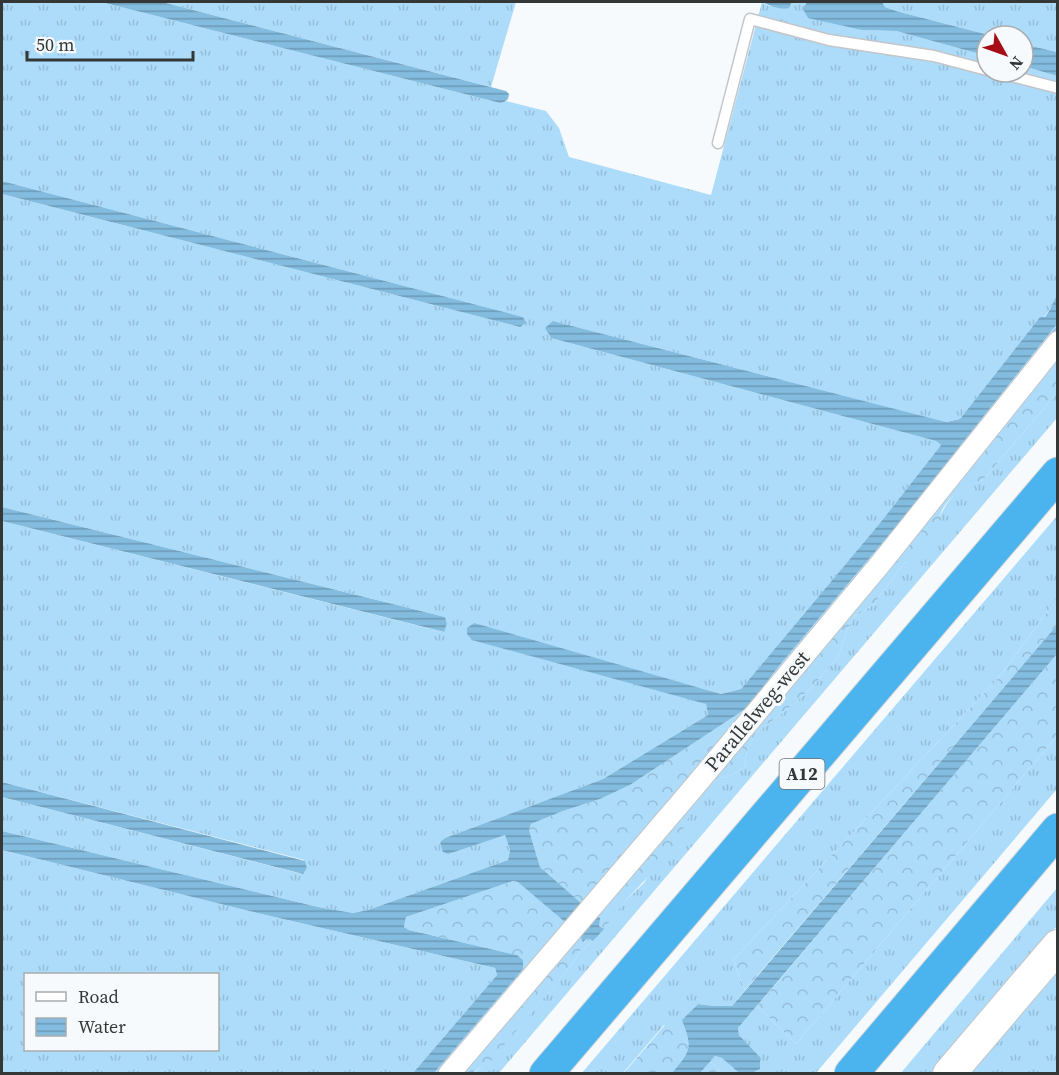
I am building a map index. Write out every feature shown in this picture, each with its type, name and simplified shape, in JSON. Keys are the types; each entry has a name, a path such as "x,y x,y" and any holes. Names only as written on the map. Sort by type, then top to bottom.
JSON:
{"highway":[{"name":"A12","path":"546,1074 1058,474"},
{"path":"851,1074 1058,830"}],"main road":[{"path":"949,1074 1058,946"}],"street":[{"name":"Parallelweg-west","path":"449,1074 881,563 1058,342"}],"lane":[{"path":"718,142 750,19 829,40 934,56 975,66"},
{"path":"1035,82 1058,88"}],"green space":[{"path":"2,2 101,2 500,103 506,101 546,111 559,128 569,157 711,195 762,2 769,6 807,2 805,3 862,30 896,31 975,53 975,84 1035,84 1035,70 1057,76 1057,295 1044,317 1040,317 960,419 945,422 553,321 548,334 551,338 936,441 941,445 880,523 741,689 721,694 474,624 706,704 708,715 603,779 445,838 440,842 489,839 505,835 510,850 508,860 368,910 353,913 318,907 2,831 2,797 302,874 307,868 304,860 2,782 2,521 443,632 447,625 445,617 2,507 2,194 520,327 523,317 2,181"},
{"path":"162,2 516,2 491,87"},
{"path":"882,2 1057,2 1057,52 1035,47 1035,24 975,24 975,31 885,7"},
{"path":"1057,324 1057,393 983,480 964,488 949,500 939,517 937,537 911,564 905,562 873,605 855,616 847,630 838,657 813,686 756,733 747,749 745,766 733,775 719,778 699,797 670,854 626,900 604,929 599,926 596,916 540,867 529,830 531,824 600,799 630,785 747,708 779,666 894,529"},
{"path":"1057,393 1057,418 499,1073 472,1074 490,1061 574,962 580,951 593,941 626,900 644,883 699,797 719,778 733,775 745,766 747,749 756,733 813,686 838,657 847,630 855,616 873,605 905,562 911,563 954,496 965,487 983,480"},
{"path":"1057,516 1057,596 1050,608 999,677 733,960 745,990 732,1006 698,1004 683,1020 689,1044 664,1025 623,1073 581,1074"},
{"path":"1057,596 1057,625 745,990 733,960 999,677"},
{"path":"1057,654 1057,736 796,1044 757,1006"},
{"path":"1057,736 1057,789 816,1073 752,1073 760,1069 760,1057 739,1035 738,1028 757,1006 796,1044"},
{"path":"2,850 249,911 495,968 497,975 413,1073 2,1074"},
{"path":"513,881 519,882 579,934 584,942 588,937 593,941 580,951 574,962 490,1062 472,1073 434,1073 522,969 523,960 517,955 409,930 404,927 406,917"},
{"path":"1057,888 1057,926 933,1073 900,1074"},
{"path":"1057,969 1057,1073 969,1073"},
{"path":"665,1025 689,1044 688,1055 672,1073 623,1074"},
{"path":"715,1056 722,1058 739,1073 722,1073 710,1061"},
{"path":"710,1061 722,1073 700,1073"}],"water":[{"path":"101,2 162,2 506,91 509,94 508,99 500,103"},
{"path":"763,2 792,2 789,8 786,8 775,7"},
{"path":"807,2 882,2 885,7 896,11 975,31 975,53 896,31 862,30 808,18 803,9"},
{"path":"1035,47 1057,52 1057,76 1035,70"},
{"path":"2,181 523,317 526,323 520,327 2,194"},
{"path":"1057,295 1057,324 894,529 779,666 747,708 630,785 600,799 531,824 529,830 540,867 600,918 599,926 604,929 593,941 588,938 583,942 579,934 518,882 513,881 406,917 404,927 409,930 517,955 523,960 523,969 434,1073 413,1073 497,975 495,968 249,911 2,850 2,831 318,907 353,913 368,910 508,860 510,850 505,835 448,854 443,852 440,842 445,838 603,779 708,715 706,704 472,640 467,634 467,628 474,623 721,694 741,689 880,523 941,445 936,441 551,338 545,328 553,321 946,422 960,419 1040,317 1045,317 1049,312"},
{"path":"2,507 445,617 447,624 444,632 2,521"},
{"path":"1057,625 1057,654 738,1028 739,1035 760,1057 760,1069 752,1073 739,1073 722,1058 715,1056 700,1073 672,1073 688,1049 688,1037 682,1020 698,1004 732,1006"},
{"path":"2,782 305,861 307,868 303,874 2,797"}]}
